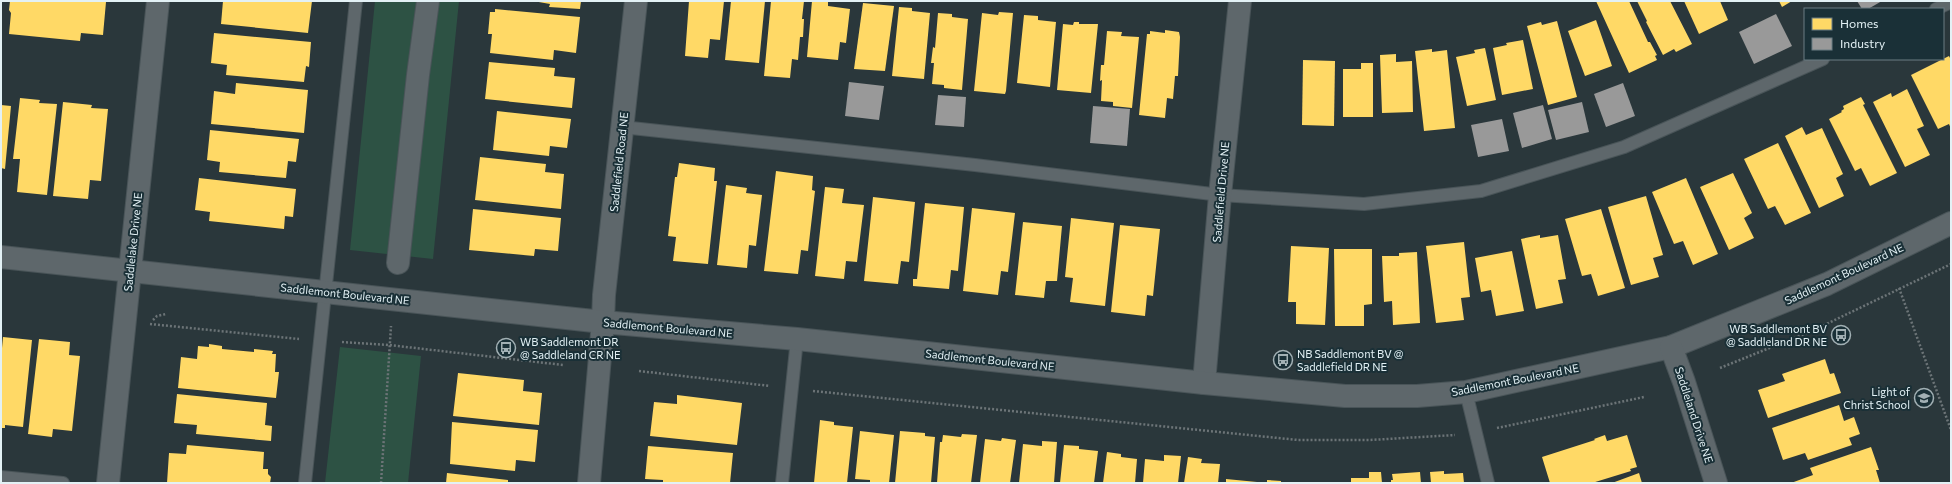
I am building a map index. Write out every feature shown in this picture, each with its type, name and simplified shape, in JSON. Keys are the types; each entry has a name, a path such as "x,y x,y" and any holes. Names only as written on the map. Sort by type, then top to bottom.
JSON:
{"street":[{"name":"Saddlelake Drive NE","path":"108,483 158,1"},
{"path":"398,263 418,75 428,1"},
{"name":"Saddlefield Road NE","path":"589,483 604,295 636,1"},
{"name":"Saddlefield Drive NE","path":"1204,383 1220,195 1240,1"},
{"name":"Saddlemont Boulevard NE","path":"1,257 603,322 797,339 1204,383 1344,396 1417,396 1466,392 1671,347 1827,284 1951,223"},
{"name":"Saddleland Drive NE","path":"1671,347 1684,382 1716,483"}],"lane":[{"path":"305,483 356,1"},
{"path":"1938,8 1951,2"},
{"path":"622,127 967,164 1220,195 1364,204 1481,191 1624,147 1821,60"},
{"path":"782,483 797,339"},
{"path":"1466,392 1488,483"},
{"path":"1,477 63,483"}],"path":[{"path":"1720,368 1814,330 1951,264"},
{"path":"1899,288 1951,430"},
{"path":"166,314 157,316 148,324 320,341 390,345 563,365"},
{"path":"381,483 390,345"},
{"path":"639,371 791,389 1298,440 1370,440 1475,433 1644,397"}],"green space":[{"path":"375,1 459,1 433,259 350,250"},
{"path":"340,347 421,356 408,483 325,483"}],"building: Homes":[{"path":"10,1 106,2 103,35 81,33 80,41 9,34 11,13 9,10"},
{"path":"223,1 312,1 308,33 221,24"},
{"path":"533,1 581,1 580,9 549,7 550,4"},
{"path":"689,1 724,1 720,40 710,39 708,58 685,56"},
{"path":"731,1 765,1 759,63 725,60"},
{"path":"771,1 804,1 802,19 804,19 803,37 800,37 798,60 792,59 790,78 764,76"},
{"path":"812,1 828,1 828,6 850,9 846,43 840,42 838,60 807,57"},
{"path":"1596,1 1629,1 1648,42 1650,42 1657,55 1655,56 1657,60 1629,73"},
{"path":"1637,1 1670,1 1692,44 1676,52 1674,49 1663,55"},
{"path":"1684,1 1720,1 1728,20 1699,34"},
{"path":"1779,1 1792,1 1782,7"},
{"path":"863,3 894,6 885,71 854,69"},
{"path":"899,7 912,8 912,11 930,13 924,79 892,76"},
{"path":"495,9 580,17 576,53 554,50 553,60 490,53 492,34 488,34 490,12 495,12"},
{"path":"999,12 1013,13 1006,91 1005,94 974,91 982,13 998,15"},
{"path":"938,13 952,14 952,17 968,19 962,90 944,88 944,85 932,84 934,63 931,63 933,47 935,48"},
{"path":"1024,15 1038,16 1038,20 1056,22 1050,87 1017,83"},
{"path":"1596,20 1612,66 1585,76 1568,31"},
{"path":"1557,21 1577,97 1548,105 1527,26 1541,22 1542,25"},
{"path":"1074,22 1079,22 1079,24 1098,24 1091,93 1057,90 1063,24 1073,25"},
{"path":"1165,30 1179,32 1180,37 1178,76 1175,76 1173,99 1167,98 1165,118 1139,115 1147,34 1150,34 1150,31 1165,33"},
{"path":"1107,31 1122,32 1121,36 1139,37 1132,108 1113,106 1113,102 1101,101 1101,65 1104,65"},
{"path":"214,33 311,42 309,67 306,66 304,82 226,75 227,65 211,63"},
{"path":"1523,40 1533,89 1502,95 1493,48 1507,45 1506,43"},
{"path":"1485,48 1496,100 1467,106 1456,57 1475,53 1474,50"},
{"path":"1432,49 1432,52 1447,50 1455,128 1424,131 1415,51"},
{"path":"1396,54 1396,62 1412,61 1413,112 1382,113 1380,55"},
{"path":"1949,56 1951,60 1951,129 1949,124 1938,129 1911,75 1941,60 1944,60"},
{"path":"1303,60 1335,61 1334,126 1302,125"},
{"path":"489,62 555,68 554,76 575,78 572,108 485,99"},
{"path":"1361,63 1373,63 1373,117 1343,117 1343,69 1361,69"},
{"path":"236,83 308,90 304,133 211,124 214,91 235,94"},
{"path":"1907,89 1924,126 1917,129 1930,155 1905,167 1873,102 1891,93 1892,97"},
{"path":"1861,97 1865,104 1863,105 1897,173 1870,186 1861,168 1855,171 1829,119 1842,112 1841,111 1844,109 1843,106"},
{"path":"20,98 40,100 39,103 57,104 47,195 17,192 20,159 13,159"},
{"path":"63,102 92,105 91,108 108,109 101,181 90,180 88,199 53,196"},
{"path":"1,105 11,106 5,169 1,168"},
{"path":"497,111 571,119 567,148 550,146 549,156 493,150"},
{"path":"1802,127 1806,135 1822,128 1843,174 1836,178 1844,196 1819,208 1785,136"},
{"path":"210,130 299,139 296,162 288,161 286,178 219,172 220,162 207,160"},
{"path":"1778,143 1811,213 1785,225 1775,206 1768,209 1744,159"},
{"path":"480,157 546,164 545,172 564,174 561,209 475,200"},
{"path":"679,163 715,168 714,181 717,181 708,264 673,261 676,237 668,236 675,177 677,177"},
{"path":"776,171 813,176 812,190 815,191 808,251 801,250 798,274 764,271"},
{"path":"1733,173 1752,213 1744,218 1754,238 1729,250 1700,187"},
{"path":"199,178 296,189 293,217 285,216 284,229 209,221 210,212 195,210"},
{"path":"1686,178 1718,254 1693,265 1683,241 1674,244 1652,192"},
{"path":"726,185 747,188 746,193 762,195 756,246 749,245 747,268 717,265"},
{"path":"825,187 844,189 842,203 864,205 857,262 846,261 844,279 815,276"},
{"path":"1646,196 1663,255 1653,258 1659,277 1631,285 1608,207"},
{"path":"873,197 915,202 909,262 901,261 898,284 864,281"},
{"path":"925,203 964,207 958,271 951,270 949,289 913,286 913,279 917,279"},
{"path":"972,208 1015,213 1008,272 1001,271 998,295 963,291"},
{"path":"473,209 561,218 558,251 535,249 534,256 469,250"},
{"path":"1601,209 1625,288 1598,296 1591,274 1582,276 1565,219"},
{"path":"1071,218 1114,223 1105,306 1070,302 1073,278 1065,277"},
{"path":"1023,222 1062,226 1057,281 1046,281 1044,298 1015,295"},
{"path":"1120,225 1160,229 1153,296 1147,295 1145,316 1111,312"},
{"path":"1540,235 1540,238 1558,235 1566,279 1558,280 1563,303 1536,309 1521,239"},
{"path":"1464,242 1470,297 1461,298 1464,320 1436,323 1426,246"},
{"path":"1291,246 1329,248 1325,325 1296,324 1296,302 1288,302"},
{"path":"1334,249 1372,249 1372,304 1364,305 1364,326 1335,326"},
{"path":"1512,251 1524,311 1496,316 1491,290 1481,292 1475,258"},
{"path":"1417,252 1420,323 1393,325 1392,301 1384,302 1382,256 1399,256 1399,253"},
{"path":"3,337 32,340 23,427 5,425 5,428 1,428 1,359"},
{"path":"39,339 70,342 69,355 80,356 72,431 53,429 52,437 28,434"},
{"path":"209,344 222,346 222,349 254,352 254,349 273,351 272,354 276,354 275,372 279,372 276,398 178,388 181,357 197,359 198,346 209,347"},
{"path":"1825,359 1830,374 1834,373 1841,393 1768,418 1758,390 1785,381 1782,374"},
{"path":"458,373 524,380 523,391 542,393 539,425 453,416"},
{"path":"177,394 267,403 265,425 272,426 271,441 196,434 197,425 174,423"},
{"path":"677,395 742,403 737,445 650,436 654,402 677,404"},
{"path":"1839,405 1844,421 1854,417 1860,434 1849,438 1852,445 1808,460 1805,453 1783,460 1772,428"},
{"path":"820,420 834,422 834,425 853,427 847,483 814,483"},
{"path":"452,422 538,430 535,462 516,460 515,471 450,464"},
{"path":"860,431 894,435 889,483 870,483 870,480 855,479"},
{"path":"900,431 925,433 925,436 935,437 931,483 895,483"},
{"path":"962,434 977,435 971,483 937,483 940,442 942,442 943,435 961,437"},
{"path":"1605,435 1607,441 1627,435 1637,467 1630,469 1631,471 1592,483 1550,483 1542,457 1595,440 1594,439"},
{"path":"1002,438 1016,440 1010,483 980,483 985,439 1001,441"},
{"path":"1042,441 1057,442 1054,483 1019,483 1023,444 1042,446"},
{"path":"187,445 264,452 263,469 268,469 268,474 271,477 270,483 167,483 169,453 186,454"},
{"path":"1064,445 1079,446 1079,449 1098,451 1094,483 1060,483"},
{"path":"648,446 733,453 730,483 663,483 663,480 645,479"},
{"path":"1871,447 1879,470 1876,470 1880,483 1791,483 1813,475 1810,468"},
{"path":"1107,452 1121,454 1121,457 1137,459 1135,483 1103,483"},
{"path":"1164,455 1181,456 1178,483 1143,483 1145,459 1164,461"},
{"path":"1188,457 1202,459 1201,463 1220,464 1218,483 1184,483"},
{"path":"1444,471 1444,474 1463,473 1464,483 1431,483 1430,472"},
{"path":"1369,472 1381,472 1382,483 1351,483 1351,478 1369,478"},
{"path":"1420,472 1421,483 1391,483 1391,480 1393,480 1392,474"},
{"path":"447,473 508,480 508,483 446,483"},
{"path":"1639,473 1642,483 1612,483"},
{"path":"1226,479 1257,482 1257,483 1226,483"},
{"path":"1267,480 1281,481 1281,483 1267,483"}],"building: Industry":[{"path":"1857,1 1882,1 1870,8 1861,8"},
{"path":"1776,14 1792,46 1754,64 1739,32"},
{"path":"849,82 884,86 879,120 845,116"},
{"path":"1623,83 1635,116 1606,127 1594,94"},
{"path":"938,95 966,97 964,127 935,125"},
{"path":"1582,102 1589,132 1556,140 1548,110"},
{"path":"1543,105 1552,139 1522,148 1513,113"},
{"path":"1093,106 1130,109 1127,146 1090,143"},
{"path":"1502,119 1509,151 1478,157 1471,125"}],"place":[{"name":"WB Saddlemont BV @ Saddleland DR NE","path":"1841,335"},
{"name":"WB Saddlemont DR @ Saddleland CR NE","path":"506,348"},
{"name":"NB Saddlemont BV @ Saddlefield DR NE","path":"1283,360"},
{"name":"Light of Christ School","path":"1924,398"}]}
